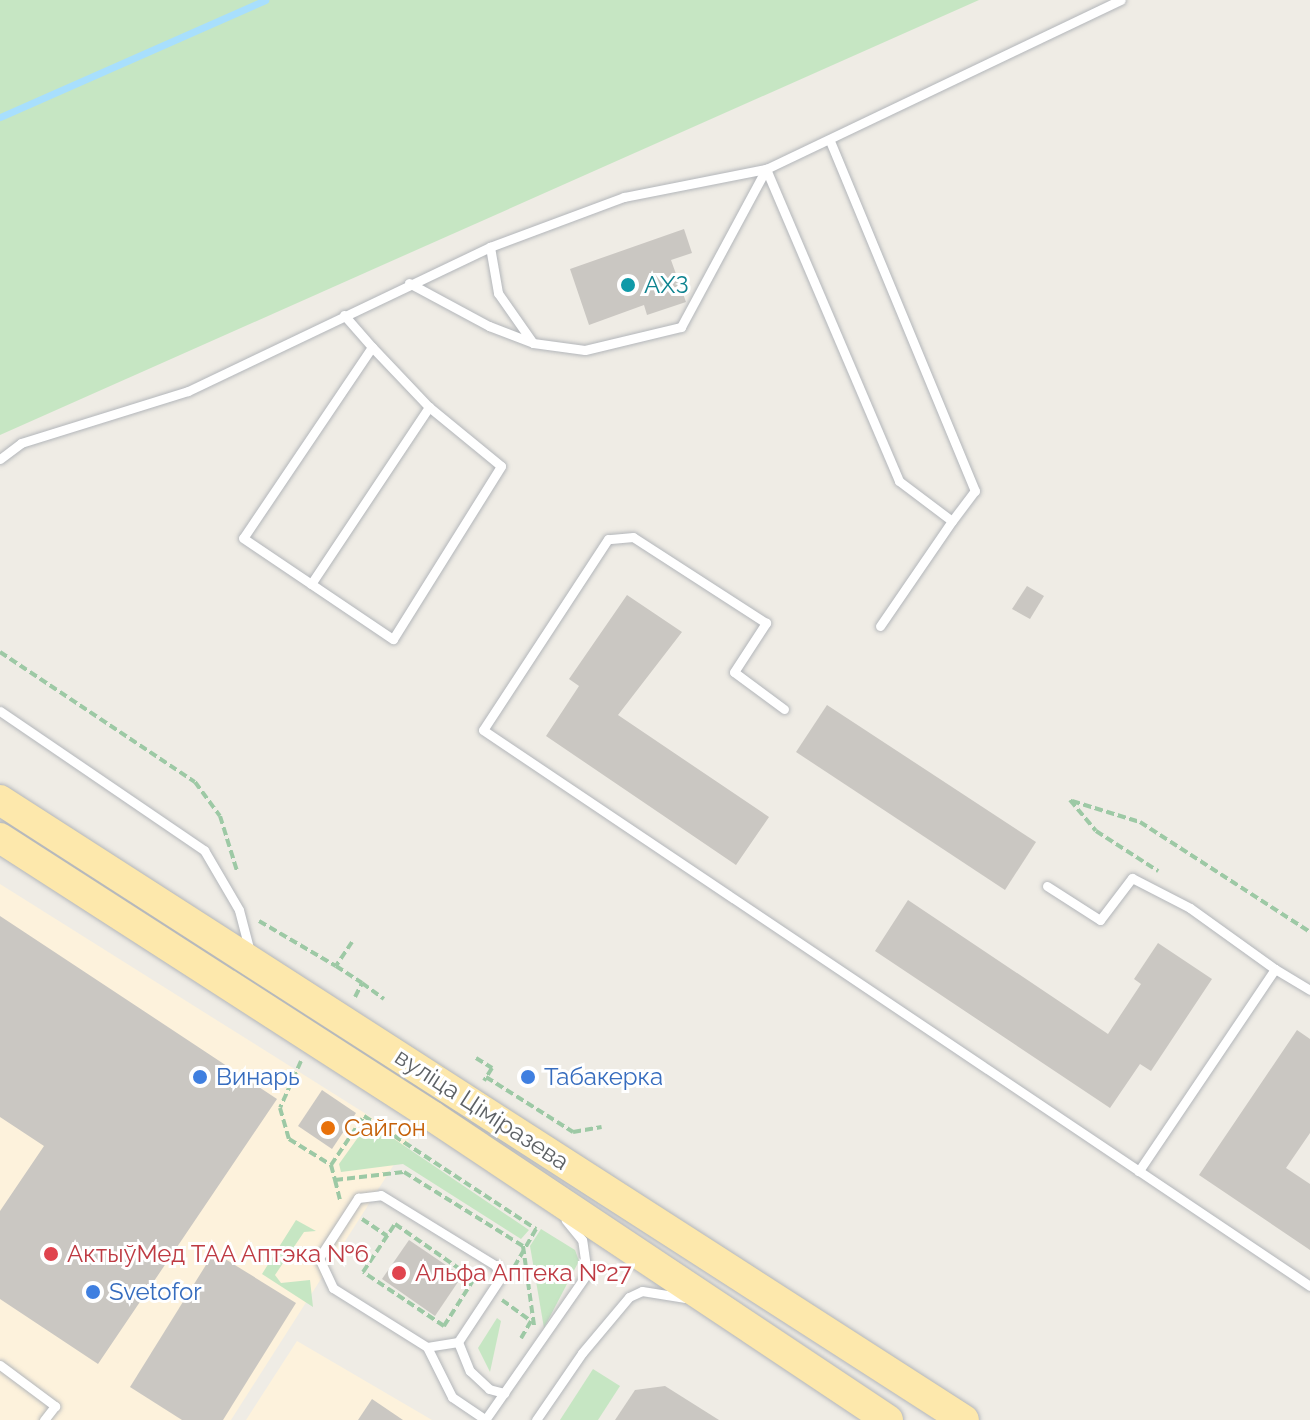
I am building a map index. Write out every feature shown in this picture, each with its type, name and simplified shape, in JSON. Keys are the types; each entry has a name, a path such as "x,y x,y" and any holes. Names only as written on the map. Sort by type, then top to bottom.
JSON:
{"main road":[{"name":"вуліца Ціміразева","path":"0,800 964,1420"},
{"name":"вуліца Ціміразева","path":"0,838 432,1116 550,1198 888,1420"}],"lane":[{"path":"0,459 21,443 188,391 490,247 624,197 766,169 1121,0"},
{"path":"830,141 975,491 880,626"},
{"path":"409,283 489,326 533,343 585,350 681,327 766,169"},
{"path":"766,169 899,481 952,521"},
{"path":"490,247 498,293 533,343"},
{"path":"344,315 429,407 501,466 393,639 243,538 372,347"},
{"path":"311,584 429,407"},
{"path":"784,709 734,672 766,623 633,537 608,539 483,730 1310,1286"},
{"path":"0,711 204,850 239,910 253,963"},
{"path":"1047,886 1100,920 1132,878 1190,908 1275,969 1310,990"},
{"path":"1139,1171 1275,969"},
{"path":"427,1347 458,1342 501,1277 495,1265 381,1195 358,1198 319,1258 333,1288 427,1347 452,1397 486,1420 587,1274 582,1240 550,1198"},
{"path":"536,1420 582,1353 629,1297 642,1291 710,1303"},
{"path":"458,1342 470,1371 489,1389 504,1393"},
{"path":"0,1365 55,1406 44,1420"}],"path":[{"path":"0,652 195,782 220,816 237,873"},
{"path":"1070,800 1140,822 1310,932"},
{"path":"250,916 336,966 384,999"},
{"path":"336,966 352,942"},
{"path":"352,1003 362,983"},
{"path":"476,1058 492,1068 481,1087"},
{"path":"486,1077 573,1132 602,1127"},
{"path":"331,1165 364,1116 536,1229 523,1246"},
{"path":"395,1224 474,1279 444,1326 363,1272 395,1224"}],"shaded area":[{"path":"0,884 409,1141 231,1420 0,1420"},
{"path":"297,1341 432,1420 246,1420"}],"green space":[{"path":"0,0 979,0 0,435"},
{"path":"369,1122 529,1230 521,1239 403,1164 341,1172 339,1164"},
{"path":"296,1220 316,1231 304,1232 275,1275 281,1283 310,1280 313,1307 262,1274"},
{"path":"541,1229 575,1250 579,1261 544,1328 530,1246"},
{"path":"497,1318 501,1321 490,1372 478,1348"},
{"path":"593,1369 620,1386 598,1420 560,1420"}],"building":[{"name":"АХЗ","path":"684,229 692,253 671,260 686,302 647,315 644,305 589,325 570,269"},
{"path":"1027,586 1044,596 1030,619 1012,609"},
{"path":"627,595 682,632 618,715 769,817 736,865 546,736 579,686 569,679"},
{"path":"827,705 1036,842 1005,890 796,752"},
{"path":"908,900 1108,1034 1141,984 1134,979 1158,943 1212,979 1151,1071 1140,1064 1110,1108 875,951"},
{"path":"0,916 277,1099 98,1364 0,1299 0,1211 44,1146 0,1117"},
{"path":"1297,1030 1310,1039 1310,1133 1286,1168 1310,1184 1310,1250 1199,1175"},
{"path":"322,1090 356,1113 332,1149 298,1126"},
{"path":"409,1240 462,1276 435,1316 382,1279"},
{"path":"214,1252 296,1303 223,1420 182,1420 130,1387"},
{"path":"665,1386 719,1420 615,1420 635,1390"},
{"path":"372,1399 403,1420 358,1420"}],"waterway":[{"path":"0,117 265,0"}],"place":[{"name":"АХЗ","path":"628,285"},
{"name":"Винарь","path":"200,1077"},
{"name":"Табакерка","path":"528,1077"},
{"name":"Сайгон","path":"328,1128"},
{"name":"АктыўМед ТАА Аптэка №6","path":"51,1254"},
{"name":"Альфа Аптека №27","path":"399,1273"},
{"name":"Svetofor","path":"93,1292"}]}
